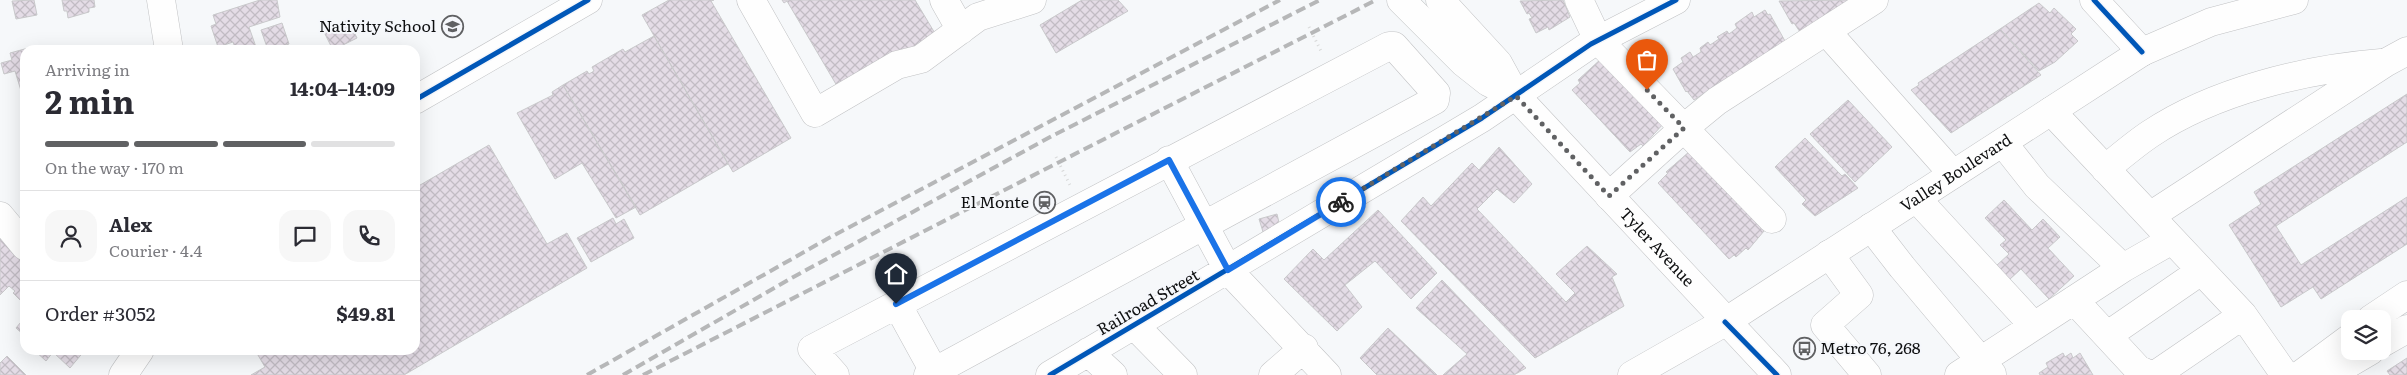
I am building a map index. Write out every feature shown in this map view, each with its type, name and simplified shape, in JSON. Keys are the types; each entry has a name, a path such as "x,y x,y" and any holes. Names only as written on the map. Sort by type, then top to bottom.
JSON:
{"street":[{"path":"161,0 168,45"},
{"path":"420,97 588,0"},
{"path":"751,0 814,113 897,65 921,59 978,18 1032,0"},
{"path":"944,0 961,30"},
{"name":"Tyler Avenue","path":"1401,0 1464,63 1488,82 1516,96"},
{"name":"Tyler Avenue","path":"1440,0 1498,63 1516,96 1725,322 1777,375"},
{"path":"1579,0 1598,40 1772,219"},
{"name":"Railroad Street","path":"1050,375 1516,96 1543,75 1598,40 1676,0"},
{"path":"1609,196 1684,128 1717,101 1874,0"},
{"path":"2094,0 2142,52"},
{"name":"Valley Boulevard","path":"1632,375 1725,322 2142,52 2211,22 2294,0"},
{"path":"1826,31 1953,174"},
{"path":"835,375 812,349 896,304 1169,160 1389,46 1394,46 1436,93 1434,100 1203,224 932,374 896,304"},
{"path":"2105,169 2151,133 2215,100 2272,82 2342,66 2396,57"},
{"path":"2150,216 2396,57"},
{"path":"2051,111 2243,315 2284,375"},
{"path":"2003,143 2037,186 2123,268"},
{"path":"1169,160 1228,270 1304,348 1327,375"},
{"path":"1916,198 2034,326"},
{"path":"0,216 20,240"},
{"path":"1871,227 1977,371 2034,326 2123,268 2172,240"},
{"path":"1829,254 1859,295 1826,325 1868,375"},
{"path":"2108,334 2202,271"},
{"path":"2384,310 2407,295"},
{"path":"2074,300 2108,334 2138,369 2150,375"},
{"path":"2155,375 2243,315"},
{"path":"1134,325 1183,375"},
{"path":"2391,338 2407,328"},
{"path":"2300,375 2341,345"},
{"path":"1273,375 1304,348"},
{"path":"1088,352 1113,375"},
{"path":"123,375 137,355"},
{"path":"2329,375 2355,360"}],"path":[{"path":"1309,27 1319,45"},
{"path":"1056,157 1067,178"}],"building":[{"path":"34,0 37,15 16,19 12,1"},
{"path":"62,0 94,0 95,7 89,8 89,12 68,18 67,11 64,11"},
{"path":"260,0 277,0 280,17 249,27 255,45 234,45 233,42 217,45 211,26 216,24 213,15"},
{"path":"669,0 714,0 711,1 791,138 733,172 642,15"},
{"path":"782,0 915,0 936,35 840,91 787,1 784,3"},
{"path":"1082,0 1118,0 1128,11 1056,53 1040,25"},
{"path":"1563,0 1570,17 1549,30 1548,27 1536,33 1529,19 1532,18 1529,13 1527,14 1520,1"},
{"path":"1849,0 1800,32 1794,23 1792,24 1779,1"},
{"path":"2039,3 2050,13 2054,8 2076,29 2071,34 2078,41 2055,62 2039,71 2000,29"},
{"path":"1765,10 1768,15 1770,14 1785,41 1694,100 1686,92 1673,69 1683,62 1681,58 1690,52 1693,57 1701,52 1700,48 1708,42 1710,45 1719,39 1717,37 1727,31 1729,34 1737,28 1735,24 1752,12 1754,17"},
{"path":"348,20 357,38 343,45 330,45 324,32"},
{"path":"282,23 289,44 266,45 261,30"},
{"path":"2000,29 2041,75 1951,133 1911,90 1919,85 1918,83"},
{"path":"654,36 728,164 640,215 563,85 587,71 589,74 594,71 592,67 623,49 625,52"},
{"path":"20,50 20,87 15,71 4,74 1,63 12,60 10,53"},
{"path":"1602,58 1664,123 1643,146 1641,144 1630,152 1572,90 1580,83 1578,80"},
{"path":"563,85 636,207 616,218 582,163 555,179 517,113 553,95 552,92"},
{"path":"2407,94 2407,142 2276,226 2301,265 2407,197 2407,244 2321,299 2313,287 2281,307 2229,225 2261,204 2254,192"},
{"path":"1848,100 1892,147 1855,182 1810,134"},
{"path":"1805,138 1842,176 1845,174 1858,188 1815,216 1802,204 1806,200 1775,167"},
{"path":"489,145 547,244 567,233 587,268 404,375 251,375 265,367 258,355 420,355 420,185"},
{"path":"1499,147 1532,184 1514,203 1497,189 1477,209 1566,302 1575,293 1556,274 1587,246 1617,274 1612,277 1624,306 1535,358 1401,221 1423,197 1431,206 1472,163 1479,170"},
{"path":"1690,151 1764,231 1748,250 1746,248 1736,257 1734,255 1729,259 1658,183 1668,173 1666,172"},
{"path":"2004,200 2032,230 2043,219 2060,237 2048,248 2074,276 2049,299 2021,269 2009,280 1996,266 2009,254 2000,245 2006,240 1985,218"},
{"path":"1378,210 1437,273 1411,299 1375,261 1345,285 1362,307 1337,331 1284,279 1313,249 1324,260"},
{"path":"1277,214 1281,231 1264,235 1259,219"},
{"path":"613,218 616,224 624,219 634,238 591,262 577,238"},
{"path":"0,237 20,257 20,300 13,293 15,291 9,286 0,295"},
{"path":"1442,280 1526,368 1514,375 1443,375 1467,354 1416,308"},
{"path":"20,323 20,332 16,328"},
{"path":"1388,328 1437,375 1377,375 1360,358"},
{"path":"2063,353 2065,357 2071,353 2073,358 2080,353 2093,375 2040,375 2039,373 2048,367 2046,363"},
{"path":"39,355 51,355 46,361"},
{"path":"56,355 81,355 70,368"},
{"path":"7,356 26,375 0,375 0,363"},
{"path":"2407,358 2407,375 2390,375 2387,371"}],"railway":[{"path":"587,375 827,239 1280,0"},
{"path":"623,375 788,280 1052,136 1320,0"},
{"path":"643,375 1376,0"}],"cycle path":[{"path":"420,97 588,0"},
{"path":"1050,375 1482,118 1591,44 1676,0"},
{"path":"2094,0 2142,52"},
{"path":"1725,322 1777,375"}],"way so far":[{"path":"1341,202 1516,96 1609,196 1684,128 1647,90"}],"place":[{"name":"Nativity School","path":"452,26"},
{"name":"El Monte","path":"1045,202"},
{"name":"Metro 76, 268","path":"1804,348"}],"route":[{"path":"896,304 1169,160 1228,270 1341,202"}]}
